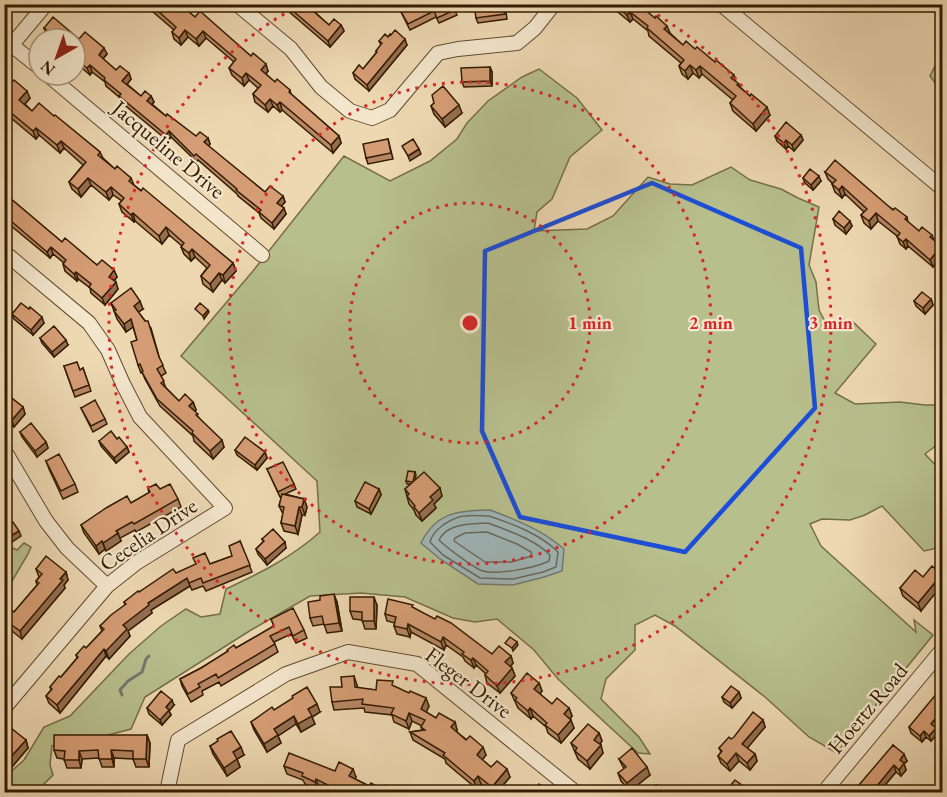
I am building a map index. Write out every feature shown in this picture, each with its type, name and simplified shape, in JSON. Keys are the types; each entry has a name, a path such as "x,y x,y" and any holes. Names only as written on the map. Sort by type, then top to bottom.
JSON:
{"street":[{"path":"27,60 7,46 46,4"},
{"path":"237,4 291,49 321,87 350,111 372,118 390,110 438,53 517,43 535,28 554,4"},
{"path":"721,4 942,188"},
{"name":"Jacqueline Drive","path":"62,87 262,255"},
{"name":"Cecelia Drive","path":"4,252 89,323 108,350 140,417 225,508 136,563 107,586 4,708"},
{"path":"4,453 45,521 67,548 107,586"},
{"name":"Hoertz Road","path":"824,792 942,650"},
{"name":"Fleger Drive","path":"167,792 178,741 286,674 348,652 417,664 575,792"}],"highlighted area":[{"path":"652,183 801,248 815,408 685,552 520,517 482,431 485,251"}],"green space":[{"path":"942,52 942,92 930,76"},
{"path":"539,69 577,98 602,130 570,157 552,199 537,212 534,231 587,229 613,216 648,177 670,184 692,185 731,167 750,180 781,189 819,207 809,265 816,282 819,310 827,325 841,320 852,321 876,344 835,393 855,404 900,402 942,405 942,441 925,454 942,472 942,547 924,551 882,506 850,520 822,519 810,524 821,546 916,632 914,620 933,635 837,753 809,737 765,697 675,626 655,615 635,625 635,650 606,679 601,699 639,737 650,754 638,753 558,679 534,650 497,619 475,622 453,618 405,597 361,593 310,596 251,630 145,697 131,729 85,741 52,746 50,765 53,775 38,790 11,788 6,776 24,760 44,727 70,716 129,654 161,626 186,609 201,617 220,614 226,589 263,571 320,532 317,481 181,356 253,271 344,156 390,181 430,161 457,139 467,123 488,101 522,77"},
{"path":"24,543 31,547 5,590 4,544 17,550"}],"water":[{"path":"490,510 538,531 556,542 564,549 562,571 513,585 478,584 440,559 421,543 434,524 450,515 459,512"}],"building":[{"path":"150,4 183,4 182,6 195,17 200,11 251,56 253,53 266,64 261,70 275,82 277,79 290,90 289,92 339,136 331,145 280,102 277,105 270,99 265,105 253,94 261,85 246,73 242,78 229,68 236,59 203,31 196,39 185,30 179,38 172,32 176,27"},
{"path":"285,4 305,4 329,25 334,19 341,25 328,41"},
{"path":"406,4 452,4 455,10 437,18 434,11 408,24 399,8"},
{"path":"474,4 504,4 505,14 476,18"},
{"path":"615,4 638,4 655,18 656,16 667,26 664,29 683,45 686,41 715,62 716,60 734,75 731,78 739,84 737,85 767,107 753,124 730,103 736,96 700,66 696,70 690,65 685,71 679,66 684,60 647,28 648,26 630,12 627,15"},
{"path":"53,17 65,27 45,27"},
{"path":"395,30 405,39 367,85 353,73 359,65 363,69 377,52 382,43 379,41 385,34 388,37"},
{"path":"87,34 104,48 99,55 116,70 120,66 129,73 122,81 141,96 145,91 151,96 147,101 196,136 200,132 208,138 204,142 265,192 270,186 283,196 277,203 284,208 272,223 259,212 261,210 196,154 194,156 169,131 166,135 119,96 121,94 90,65 87,68"},
{"path":"490,67 490,81 462,82 461,68"},
{"path":"4,78 12,82 14,80 27,91 19,100 32,111 39,103 55,115 100,152 98,155 115,169 117,166 131,178 129,181 141,191 143,188 233,263 223,275 219,273 210,284 201,276 210,265 192,249 189,253 181,247 184,243 166,227 159,236 133,213 131,215 119,204 124,198 111,187 106,192 88,178 78,189 69,182 86,162 61,141 57,145 36,128 33,131 4,107"},
{"path":"443,86 459,105 442,119 431,106 434,103 432,95"},
{"path":"786,122 801,135 792,145 786,140 784,143 775,136"},
{"path":"388,139 391,153 366,158 363,144"},
{"path":"413,139 419,149 408,156 402,146"},
{"path":"835,160 893,210 895,208 907,217 905,219 919,231 922,227 932,235 930,237 941,246 930,260 906,239 903,242 897,237 900,233 876,213 869,221 861,215 867,209 842,186 839,190 832,184 836,180 825,172"},
{"path":"810,169 819,176 811,185 803,178"},
{"path":"4,193 62,242 65,238 97,265 102,260 114,270 109,277 116,282 102,298 89,287 91,284 63,264 66,260 51,247 47,252 4,215"},
{"path":"839,211 850,221 844,228 833,219"},
{"path":"131,288 140,301 134,306 145,321 148,321 163,365 157,369 164,381 161,383 179,401 185,394 193,402 189,406 198,414 196,415 222,440 210,451 192,433 193,431 157,399 140,364 138,365 131,342 137,340 131,319 124,324 111,303"},
{"path":"922,292 931,299 923,308 914,301"},
{"path":"21,303 42,317 31,330 12,314"},
{"path":"200,303 208,310 203,316 195,309"},
{"path":"54,326 66,340 52,352 40,338"},
{"path":"77,362 80,370 83,368 89,385 73,391 64,366"},
{"path":"4,392 23,407 12,420 4,414"},
{"path":"95,400 105,419 91,426 81,408"},
{"path":"31,423 46,442 35,451 20,432"},
{"path":"111,431 127,447 114,458 99,441"},
{"path":"245,437 265,452 255,465 235,450"},
{"path":"59,454 75,484 61,491 46,461"},
{"path":"283,462 294,484 278,492 267,469"},
{"path":"408,471 415,472 413,482 406,481"},
{"path":"424,472 440,488 430,497 433,500 419,513 405,489"},
{"path":"365,482 379,489 369,509 355,501"},
{"path":"156,484 160,489 170,484 178,499 134,524 132,522 116,531 118,533 96,546 81,525 127,496 131,503 150,492 148,488"},
{"path":"282,494 304,499 302,507 299,507 295,526 281,523 284,507 279,506"},
{"path":"4,516 10,524 13,522 19,531 4,540"},
{"path":"273,529 285,542 265,559 256,549 264,541 262,539"},
{"path":"240,541 250,565 203,583 201,578 189,583 187,578 148,603 149,605 123,625 127,629 106,651 104,649 57,705 46,696 59,676 61,677 78,657 76,655 104,629 100,626 126,604 124,602 173,569 176,573 196,564 193,558 205,553 210,564 232,556 229,546"},
{"path":"46,556 66,572 60,579 63,580 20,631 9,623 4,629 4,605 14,612 39,583 36,581 42,574 36,569"},
{"path":"932,566 942,574 918,603 900,588 915,570 923,577"},
{"path":"334,594 339,623 324,625 322,616 310,618 308,602 320,600 320,596"},
{"path":"350,597 374,597 374,621 362,621 362,612 350,611"},
{"path":"388,599 413,605 412,607 435,619 437,616 451,623 492,654 499,646 511,656 505,662 512,668 497,686 485,675 488,671 473,658 471,660 462,654 464,652 443,637 441,642 408,624 407,629 394,626 396,617 385,614"},
{"path":"293,608 304,630 293,636 289,627 270,636 275,644 218,678 216,674 198,684 200,687 188,694 180,679 228,651 234,645 236,648 274,626 271,619"},
{"path":"510,637 517,642 512,648 505,643"},
{"path":"527,673 539,683 534,689 552,704 557,698 569,708 564,714 571,720 558,735 545,725 547,723 530,708 528,711 515,700 517,698 511,693"},
{"path":"354,676 355,687 376,690 377,680 393,681 392,685 426,698 421,709 436,718 439,713 455,722 451,727 466,740 470,736 483,747 477,755 491,767 497,761 507,769 492,787 478,776 474,781 443,755 445,753 410,732 425,730 421,727 425,720 409,713 406,721 391,714 394,708 362,704 363,699 332,702 330,687 342,687 341,677"},
{"path":"731,686 739,692 730,703 722,697"},
{"path":"307,687 317,704 308,709 312,716 298,724 294,716 274,729 278,735 264,744 251,722 272,707 274,710"},
{"path":"942,687 942,710 931,724 936,728 929,736 924,731 920,736 909,727"},
{"path":"161,691 172,700 166,707 169,710 160,720 147,708"},
{"path":"753,712 763,720 742,744 755,754 747,763 736,753 727,764 718,756 722,751 719,748 729,737 731,739 734,737"},
{"path":"6,724 26,740 8,760 4,757 4,726"},
{"path":"588,724 599,733 594,740 601,745 587,761 575,751 577,748 571,743"},
{"path":"231,731 241,747 233,752 237,759 224,768 210,746"},
{"path":"54,735 147,735 146,759 133,759 133,751 111,750 112,759 99,759 98,750 79,751 79,760 64,760 65,751 54,750"},
{"path":"893,745 904,754 900,760 904,763 899,770 894,765 872,792 853,792"},
{"path":"632,748 647,767 627,783 618,773 626,767 619,759"},
{"path":"289,753 335,771 339,762 353,769 349,776 369,786 371,783 383,790 386,785 399,792 359,792 354,789 352,792 337,792 333,790 334,788 316,779 315,782 302,776 303,773 284,766"},
{"path":"735,780 743,786 738,792 725,792"},
{"path":"539,784 550,792 533,792"},
{"path":"657,785 658,792 644,792 643,788"}],"waterway":[{"path":"122,695 120,690 128,681 142,672 149,656"}]}
